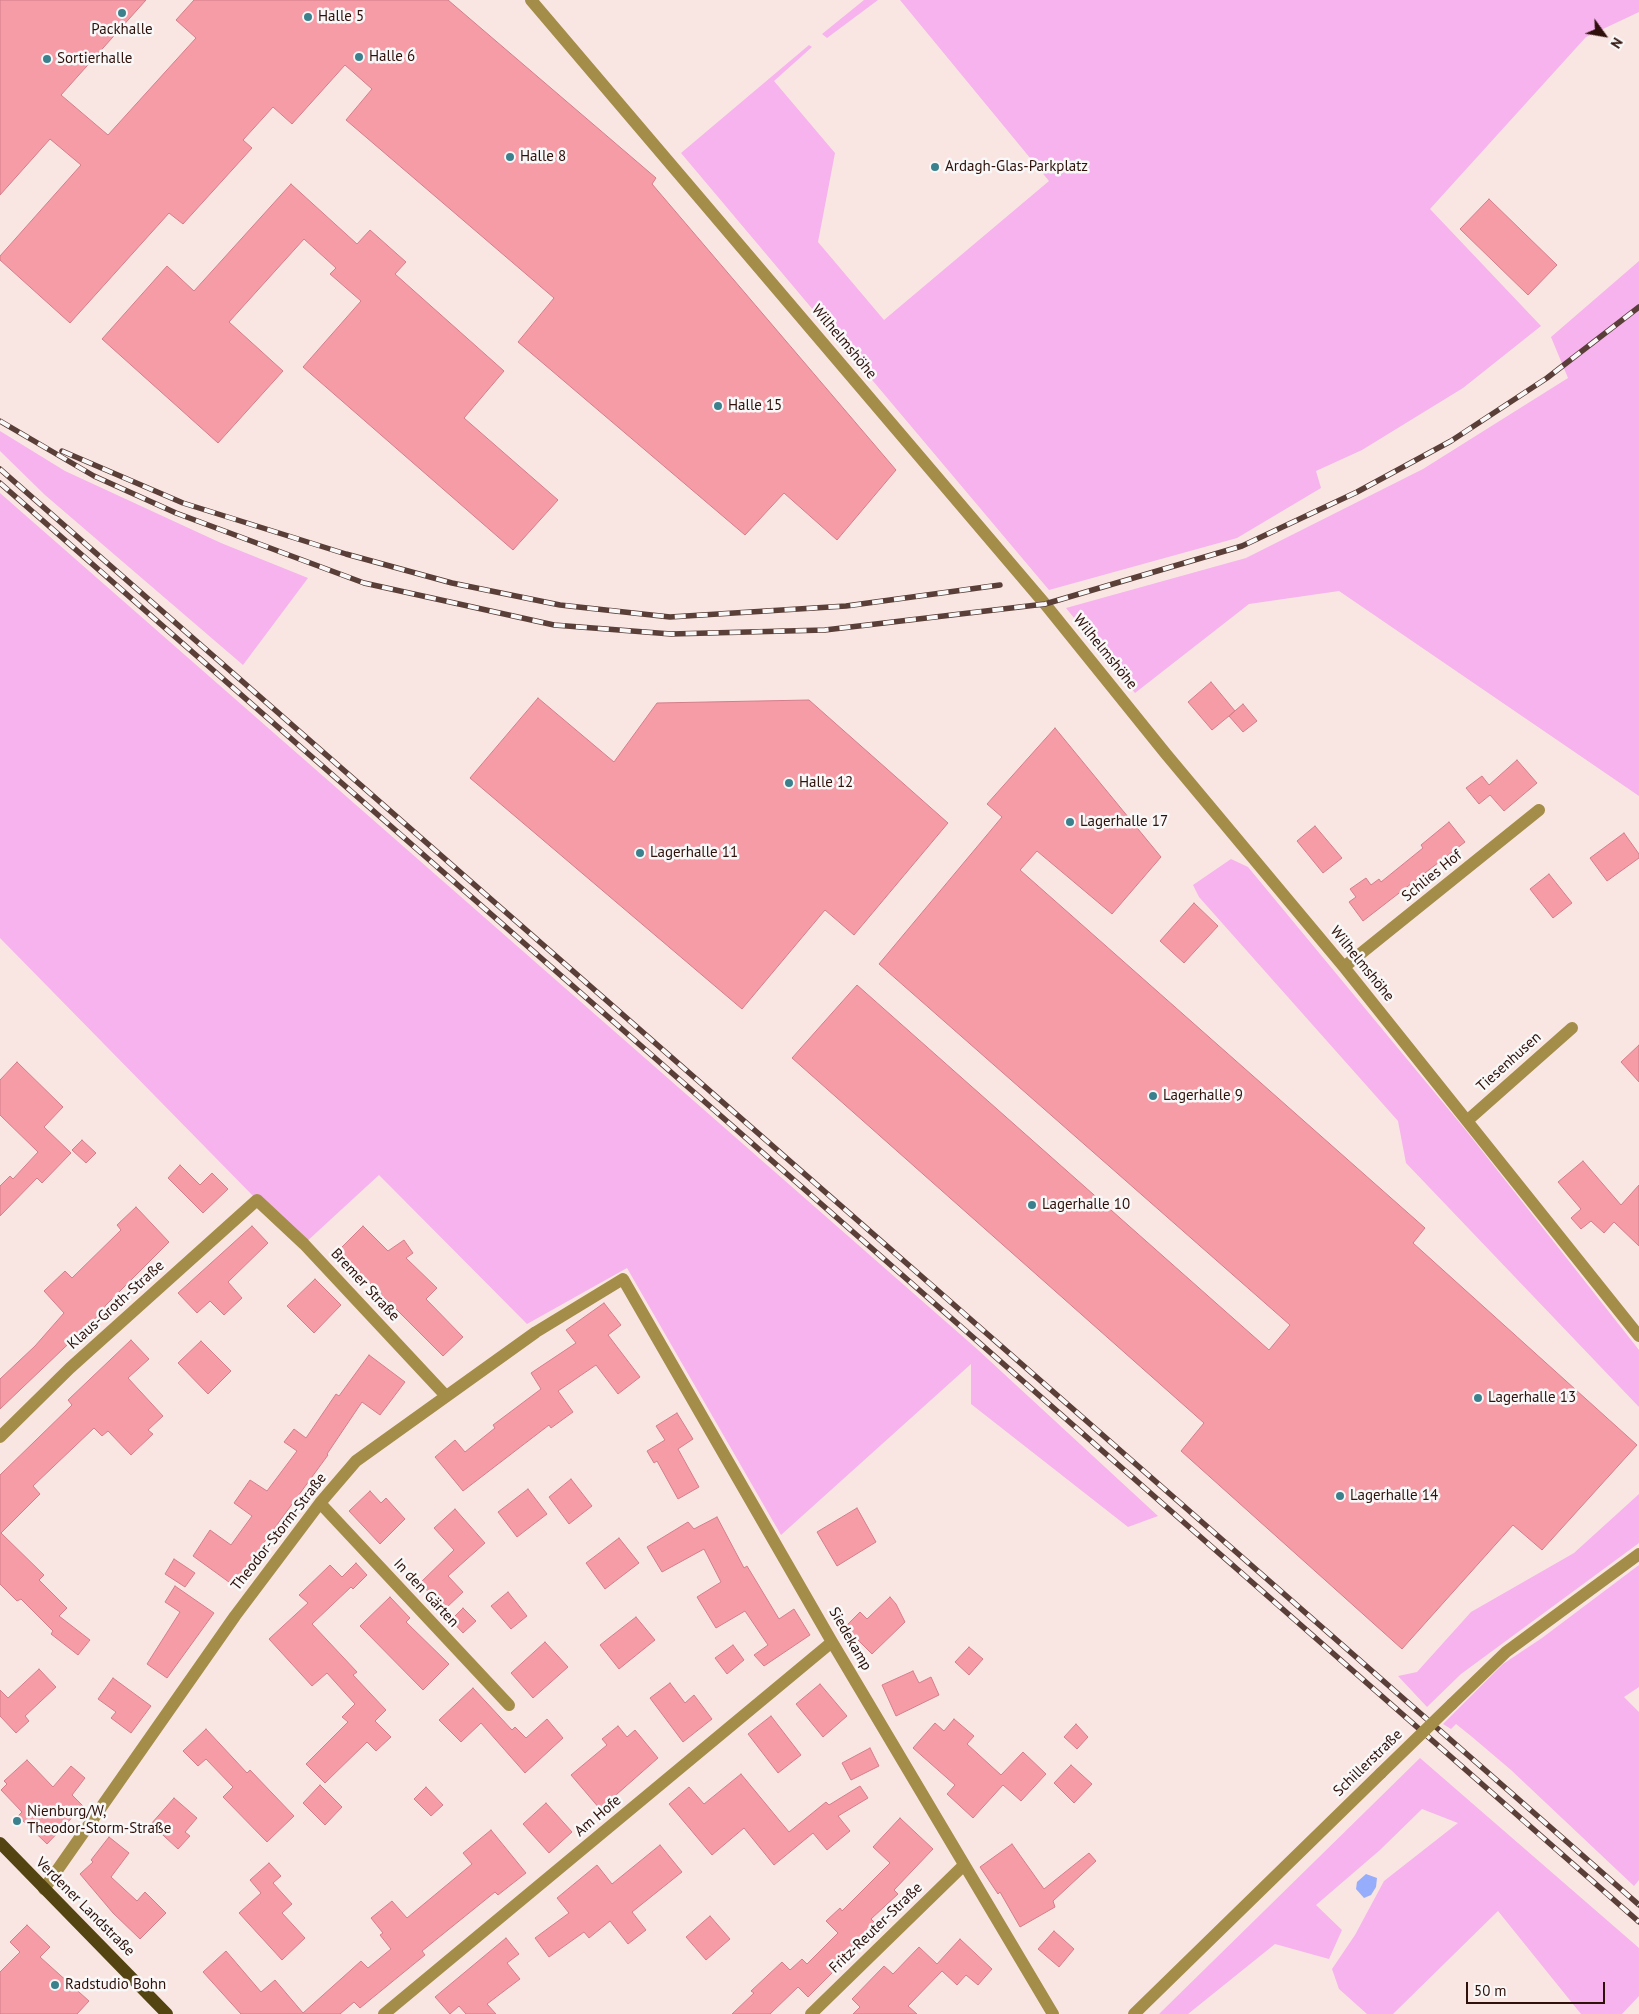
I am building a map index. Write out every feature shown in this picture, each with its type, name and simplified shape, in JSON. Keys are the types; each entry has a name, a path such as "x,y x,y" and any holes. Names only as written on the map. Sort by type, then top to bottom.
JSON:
{"main road":[{"name":"Verdener Landstraße","path":"0,1843 167,2014"}],"street":[{"name":"Wilhelmshöhe","path":"531,0 1000,550 1344,967 1639,1336"},
{"name":"Schlies Hof","path":"1344,967 1539,810"},
{"name":"Tiesenhusen","path":"1468,1120 1572,1028"},
{"name":"Bremer Straße","path":"257,1200 304,1244 446,1396"},
{"name":"Klaus-Groth-Straße","path":"0,1437 70,1368 257,1200"},
{"name":"Theodor-Storm-Straße","path":"44,1889 235,1616 320,1502 356,1461 536,1332 622,1279"},
{"name":"Siedekamp","path":"622,1279 832,1642 1053,2014"},
{"name":"In den Gärten","path":"320,1502 508,1705"},
{"name":"Schillerstraße","path":"1134,2014 1506,1652 1639,1554"},
{"name":"Am Hofe","path":"384,2014 832,1642"},
{"name":"Fritz-Reuter-Straße","path":"811,2014 964,1865"}],"shaded area":[{"path":"864,0 878,0 827,38 822,34"},
{"path":"900,0 1639,0 1639,12 1586,37 1430,209 1541,326 1463,388 1362,450 1316,471 1321,488 1237,538 1049,590 681,153 809,45 812,47 774,81 835,153 818,242 884,320 1049,181"},
{"path":"1639,261 1639,796 1339,591 1249,604 1135,693 1066,608 1246,558 1423,469 1568,378 1551,337"},
{"path":"0,431 65,471 221,543 308,578 243,665 45,495 0,451"},
{"path":"0,493 977,1349 1158,1516 1128,1527 971,1404 971,1364 781,1535 627,1268 527,1324 379,1175 304,1244 257,1200 0,938"},
{"path":"1231,859 1248,867 1464,1128 1639,1350 1639,1407 1406,1163 1398,1121 1199,897 1193,885"},
{"path":"1639,1494 1639,1543 1461,1674 1427,1707 1398,1676 1417,1672 1471,1612 1574,1553"},
{"path":"1639,1565 1639,1687 1624,1697 1639,1712 1639,1880 1634,1886 1511,1770 1471,1736 1456,1724 1451,1729 1443,1724 1503,1664 1542,1638"},
{"path":"1420,1758 1639,1948 1639,1996 1622,2014 1581,2014 1498,1911 1393,2014 1367,2014 1339,1989 1332,1969 1355,1935 1384,1881 1458,1823 1422,1809 1380,1850 1316,1905 1342,1930 1329,1959 1275,1944 1188,2014 1159,2014"}],"water":[{"path":"1366,1874 1377,1878 1376,1887 1371,1895 1364,1898 1356,1889 1357,1882"}],"building":[{"path":"0,0 146,0 61,95 108,135 196,38 176,20 194,0 448,0 656,178 652,184 896,470 837,540 784,493 745,535 518,342 554,298 346,120 372,89 345,65 292,124 273,107 243,140 252,148 183,224 169,213 70,323 0,260 0,256 81,165 50,139 0,195"},
{"path":"291,184 357,244 370,230 406,262 395,274 504,371 464,418 558,500 513,550 303,367 361,301 330,274 336,268 304,239 229,322 283,371 218,443 102,339 167,266 194,291"},
{"path":"1489,199 1557,265 1528,295 1460,229"},
{"path":"1211,682 1235,711 1212,730 1188,702"},
{"path":"538,698 614,762 657,703 809,700 948,823 854,935 825,910 742,1009 470,778"},
{"path":"1243,704 1257,721 1243,732 1229,716"},
{"path":"1055,728 1161,857 1112,914 1037,851 1020,870 1425,1228 1413,1243 1637,1445 1542,1550 1513,1525 1402,1649 1181,1451 1204,1423 792,1058 857,985 1269,1350 1290,1325 879,964 1002,817 987,804"},
{"path":"1517,760 1537,783 1504,811 1490,795 1479,804 1466,788 1482,776 1489,785"},
{"path":"1449,822 1465,842 1363,921 1349,902 1356,897 1350,889 1366,878 1371,885 1379,879 1381,882 1423,848 1421,845"},
{"path":"1315,826 1342,858 1323,873 1297,841"},
{"path":"1624,833 1639,854 1639,858 1607,881 1590,858"},
{"path":"1549,874 1572,903 1553,918 1530,889"},
{"path":"1194,903 1218,926 1184,963 1160,941"},
{"path":"1639,1045 1639,1082 1621,1062"},
{"path":"17,1062 63,1107 44,1127 71,1153 42,1183 37,1178 0,1216 0,1186 10,1176 13,1179 38,1152 0,1115 0,1080"},
{"path":"82,1140 96,1153 86,1163 72,1150"},
{"path":"1583,1161 1621,1205 1639,1185 1639,1246 1614,1222 1604,1233 1591,1221 1581,1229 1571,1218 1581,1209 1558,1182"},
{"path":"180,1165 200,1185 212,1173 228,1189 203,1213 168,1178"},
{"path":"136,1207 169,1242 105,1306 106,1308 0,1409 0,1379 35,1346 64,1313 44,1291 65,1271 72,1278 121,1230 117,1225"},
{"path":"252,1226 268,1243 228,1282 242,1298 224,1315 210,1301 197,1313 178,1293"},
{"path":"363,1226 388,1251 404,1240 413,1253 406,1258 437,1288 426,1299 463,1337 443,1356 338,1251"},
{"path":"315,1279 341,1305 314,1333 287,1306"},
{"path":"604,1303 621,1325 608,1335 640,1377 618,1394 596,1365 558,1391 573,1412 551,1428 549,1425 463,1491 435,1457 455,1440 465,1452 495,1428 493,1425 541,1389 531,1373 576,1343 566,1330"},
{"path":"131,1340 149,1359 128,1378 163,1416 148,1430 153,1434 131,1455 108,1431 102,1436 94,1428 33,1486 40,1494 1,1533 44,1575 39,1580 67,1608 59,1616 90,1640 78,1655 51,1634 53,1631 21,1599 17,1601 0,1584 0,1475 72,1405 68,1400"},
{"path":"201,1341 231,1371 208,1394 178,1363"},
{"path":"369,1355 405,1382 380,1415 362,1402 328,1455 233,1585 193,1556 210,1530 231,1545 252,1516 234,1503 250,1480 267,1491 297,1451 284,1442 294,1429 306,1438 336,1394 339,1396"},
{"path":"677,1413 693,1439 678,1449 699,1487 678,1499 657,1461 654,1463 647,1451 665,1440 656,1426"},
{"path":"571,1479 592,1506 569,1524 549,1497"},
{"path":"528,1489 547,1514 517,1537 498,1512"},
{"path":"370,1491 381,1503 386,1498 405,1519 380,1544 349,1511"},
{"path":"857,1508 876,1542 837,1566 817,1532"},
{"path":"455,1509 485,1543 448,1576 463,1592 445,1609 420,1583 454,1550 434,1528"},
{"path":"717,1517 744,1568 747,1566 779,1619 794,1609 810,1635 764,1666 754,1655 768,1645 745,1611 716,1628 697,1597 721,1582 704,1549 662,1572 647,1547 688,1522 694,1529"},
{"path":"619,1538 639,1563 605,1589 586,1563"},
{"path":"174,1559 195,1573 185,1587 165,1574"},
{"path":"356,1563 367,1575 353,1589 351,1587 312,1624 357,1672 353,1675 386,1710 375,1721 391,1737 376,1751 367,1742 325,1783 306,1764 348,1722 342,1717 355,1704 327,1673 312,1686 269,1639 308,1603 299,1595 330,1565 342,1577"},
{"path":"175,1586 214,1613 167,1678 147,1664 180,1612 165,1602"},
{"path":"508,1592 527,1616 511,1629 491,1606"},
{"path":"390,1597 410,1618 406,1622 449,1664 423,1690 360,1626"},
{"path":"890,1597 896,1604 905,1622 872,1654 845,1627 860,1612 867,1619"},
{"path":"463,1608 476,1621 463,1633 451,1620"},
{"path":"636,1617 655,1640 619,1669 600,1645"},
{"path":"545,1642 568,1667 533,1698 511,1673"},
{"path":"733,1645 744,1660 727,1674 715,1658"},
{"path":"969,1647 983,1659 969,1675 955,1662"},
{"path":"39,1669 56,1687 25,1716 29,1721 16,1733 0,1716 0,1690 8,1698"},
{"path":"913,1671 919,1683 931,1677 939,1695 896,1716 882,1685"},
{"path":"113,1678 151,1706 131,1733 111,1718 116,1712 98,1699"},
{"path":"670,1683 685,1703 694,1695 712,1719 683,1742 650,1698"},
{"path":"820,1684 847,1716 823,1737 796,1704"},
{"path":"473,1688 512,1730 515,1727 526,1738 547,1719 563,1738 525,1773 481,1723 461,1742 439,1720"},
{"path":"771,1716 801,1755 778,1773 748,1734"},
{"path":"954,1719 974,1736 967,1744 1001,1775 1023,1752 1046,1774 1021,1801 1003,1785 973,1818 947,1794 955,1785 913,1748 935,1723 944,1731"},
{"path":"1076,1724 1088,1737 1077,1749 1064,1737"},
{"path":"618,1726 627,1737 635,1730 658,1758 600,1809 571,1775 607,1745 602,1739"},
{"path":"206,1729 247,1773 250,1770 294,1816 267,1842 223,1797 233,1787 206,1759 198,1766 183,1751"},
{"path":"870,1748 879,1766 851,1780 842,1763"},
{"path":"27,1760 53,1787 71,1766 85,1778 72,1795 83,1806 47,1844 18,1816 22,1812 1,1790 7,1784 4,1781"},
{"path":"1071,1765 1092,1784 1074,1803 1054,1783"},
{"path":"741,1774 789,1832 826,1802 829,1805 860,1786 868,1798 838,1816 850,1831 827,1850 813,1833 774,1865 744,1828 712,1855 669,1804 689,1787 704,1804"},
{"path":"320,1785 342,1807 325,1825 303,1803"},
{"path":"426,1787 443,1805 431,1816 414,1799"},
{"path":"174,1798 197,1818 185,1832 190,1836 178,1849 151,1824"},
{"path":"546,1803 572,1832 549,1853 523,1824"},
{"path":"900,1818 933,1849 894,1890 898,1894 871,1919 876,1924 865,1934 868,1937 808,1997 798,1987 770,2014 732,2014 754,1993 751,1991 782,1962 790,1970 802,1959 807,1964 838,1933 826,1921 840,1908 842,1911 890,1863 873,1847"},
{"path":"491,1830 526,1873 498,1895 495,1892 422,1951 425,1955 360,2008 354,2002 340,2014 241,2014 203,1972 226,1951 261,1992 275,1980 303,2013 361,1961 368,1968 391,1949 380,1935 383,1933 371,1918 392,1901 407,1918 472,1864 463,1853"},
{"path":"109,1837 129,1853 111,1877 137,1901 145,1892 166,1913 140,1939 113,1913 80,1874 93,1862 91,1860"},
{"path":"1012,1844 1044,1889 1089,1853 1096,1861 1053,1901 1055,1907 1020,1927 1000,1892 998,1894 980,1867"},
{"path":"660,1845 682,1872 632,1912 646,1930 628,1944 610,1921 589,1938 584,1932 549,1957 535,1938 569,1913 557,1898 597,1865 612,1884"},
{"path":"269,1863 281,1876 273,1883 292,1904 282,1913 305,1938 282,1960 239,1913 261,1893 250,1880"},
{"path":"710,1916 730,1939 706,1960 686,1937"},
{"path":"27,1925 50,1947 40,1957 89,2001 77,2014 0,2014 0,1972 20,1952 10,1942"},
{"path":"1054,1931 1074,1949 1059,1967 1038,1949"},
{"path":"506,1938 519,1954 507,1963 520,1979 487,2004 496,2014 466,2014 459,2006 450,2014 435,1997"},
{"path":"960,1939 992,1969 978,1985 966,1975 957,1985 942,1971 908,2006 917,2014 853,2014 860,2007 852,1999 884,1966 893,1974 919,1947 937,1964"}],"railway":[{"path":"0,421 94,476 176,513 364,583 554,625 671,634 825,630 1045,604 1242,546 1357,492 1451,441 1547,378 1639,307"},
{"path":"62,451 183,503 346,554 452,583 560,605 670,617 846,606 1000,585"},
{"path":"0,469 1639,1905"},
{"path":"0,483 1639,1922"}],"place":[{"name":"Packhalle","path":"122,13"},
{"name":"Halle 5","path":"308,17"},
{"name":"Halle 6","path":"359,57"},
{"name":"Sortierhalle","path":"47,59"},
{"name":"Halle 8","path":"510,157"},
{"name":"Ardagh-Glas-Parkplatz","path":"935,167"},
{"name":"Halle 15","path":"718,406"},
{"name":"Halle 12","path":"789,783"},
{"name":"Lagerhalle 17","path":"1070,822"},
{"name":"Lagerhalle 11","path":"640,853"},
{"name":"Lagerhalle 9","path":"1153,1096"},
{"name":"Lagerhalle 10","path":"1032,1205"},
{"name":"Lagerhalle 13","path":"1478,1398"},
{"name":"Lagerhalle 14","path":"1340,1496"},
{"name":"Nienburg/W, Theodor-Storm-Straße","path":"17,1821"},
{"name":"Radstudio Bohn","path":"55,1985"}]}
